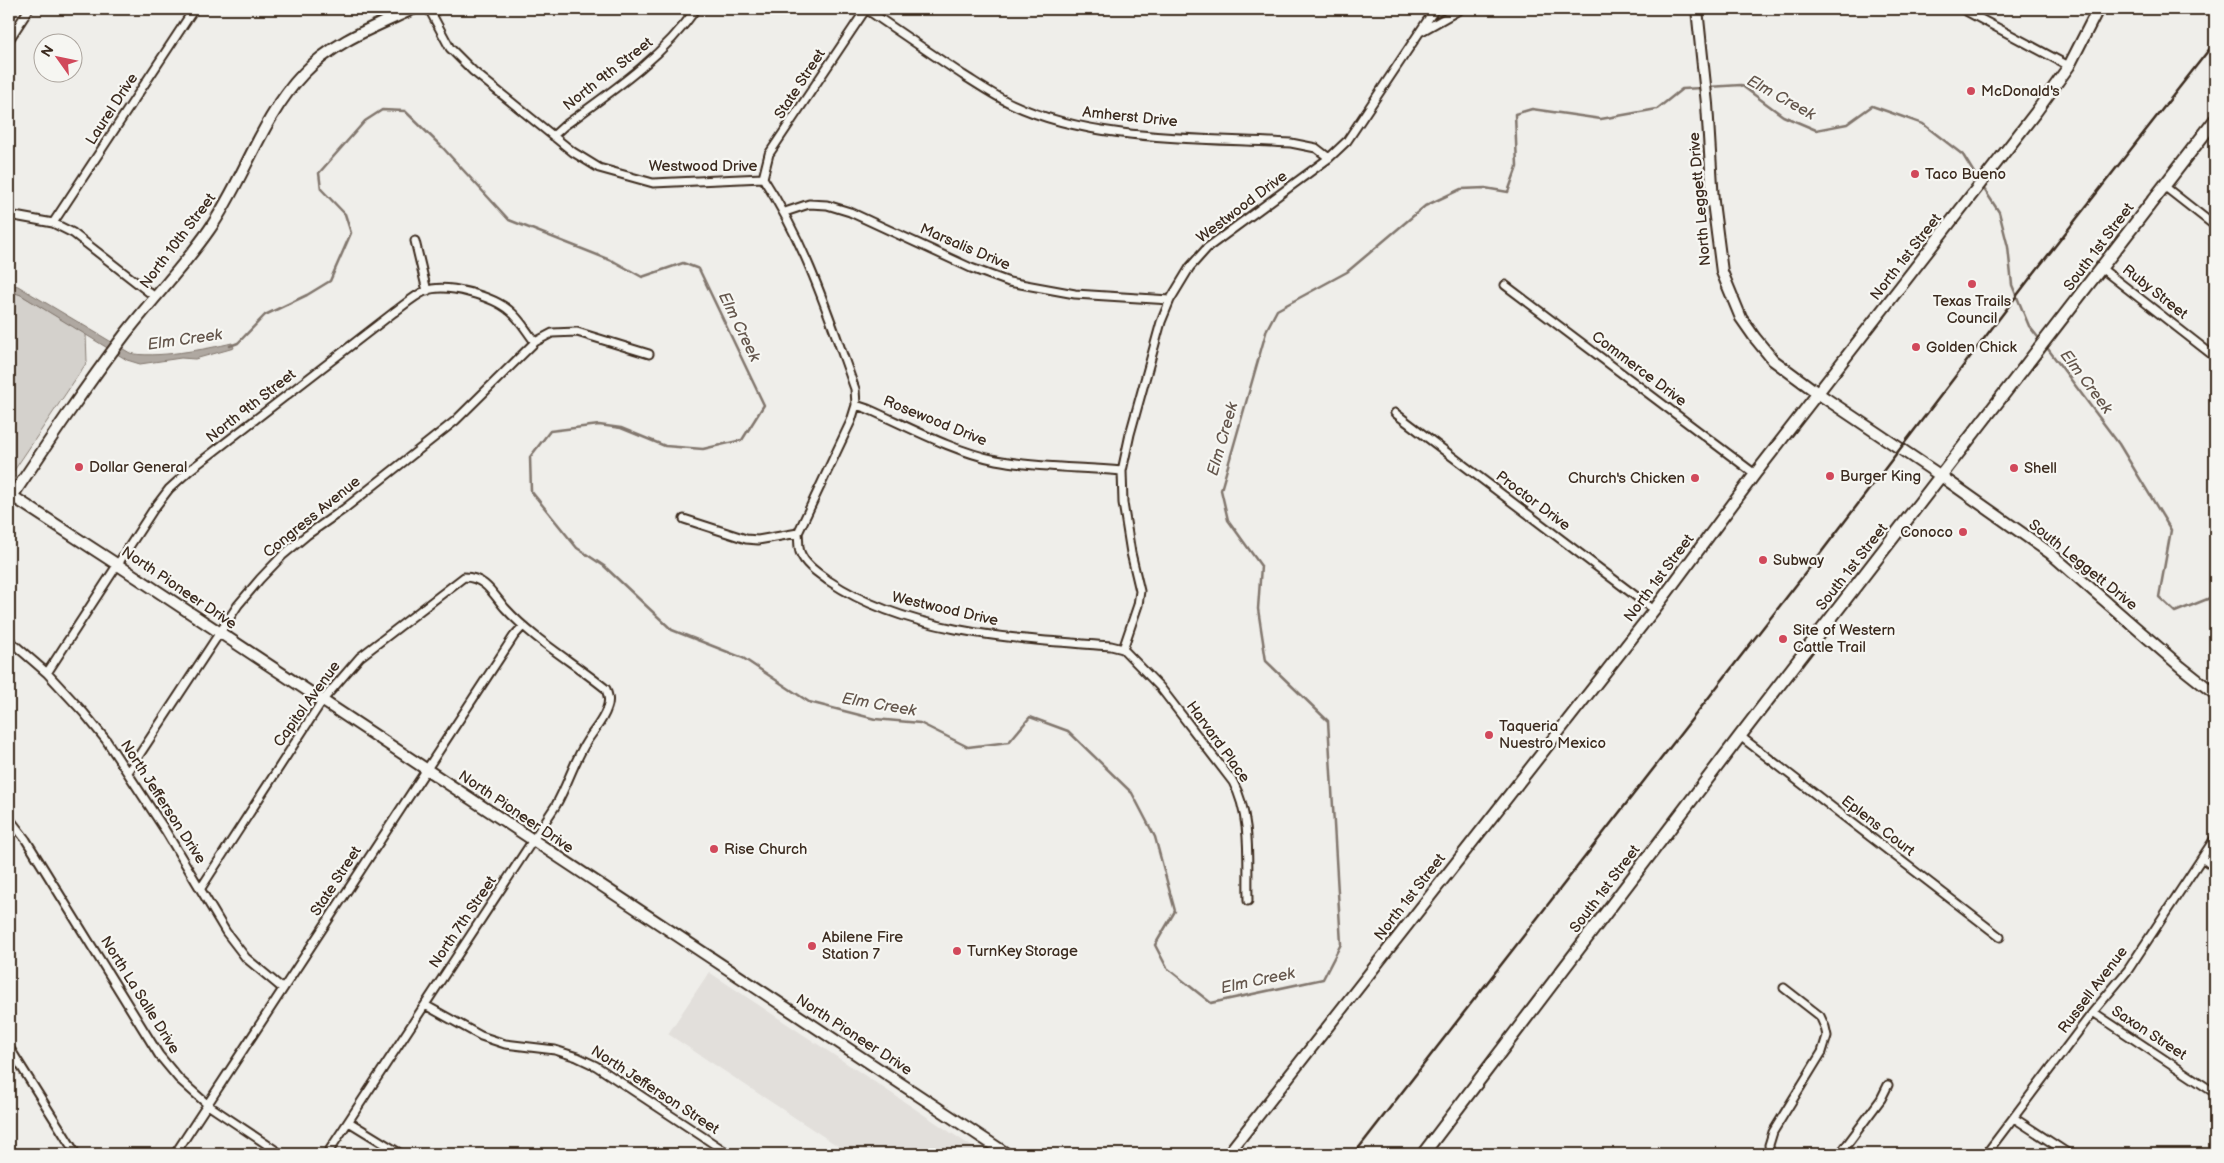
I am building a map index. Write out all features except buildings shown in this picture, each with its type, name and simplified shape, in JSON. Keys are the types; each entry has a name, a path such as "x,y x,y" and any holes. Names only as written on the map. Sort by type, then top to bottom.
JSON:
{"main road":[{"name":"North 10th Street","path":"10,497 82,391 218,216 228,201 270,118 285,95 303,74 328,51 413,9"},
{"name":"North Leggett Drive","path":"1697,9 1707,104 1713,202 1722,272 1741,318 1773,360 1818,394 1901,449"},
{"name":"North 1st Street","path":"1228,1154 1654,610 1755,474 2054,89 2069,66 2098,9"},
{"name":"South 1st Street","path":"1423,1154 1740,736 2215,120"},
{"name":"South Leggett Drive","path":"1901,449 2050,554 2215,694"},
{"name":"North Pioneer Drive","path":"10,497 220,632 1007,1154"}],"street":[{"path":"9,40 29,9"},
{"name":"Laurel Drive","path":"53,224 194,9"},
{"name":"Westwood Drive","path":"429,9 450,48 473,71 553,136 599,168 654,183 763,178 785,212 820,287 855,389 856,406 851,421 798,533 800,551 807,564 844,590 871,605 906,616 971,631 1123,649 1138,605 1140,591 1125,522 1122,471 1161,322 1170,300 1190,267 1207,248 1329,158 1347,142 1435,9"},
{"name":"North 9th Street","path":"553,136 650,61 671,42 696,9"},
{"name":"Amherst Drive","path":"866,9 979,85 1011,104 1040,115 1076,126 1110,132 1291,143 1316,148 1329,158"},
{"name":"State Street","path":"763,178 769,154 866,9"},
{"path":"1428,9 1431,16"},
{"path":"1419,32 1461,9"},
{"path":"1962,9 2069,66"},
{"path":"2164,186 2215,226"},
{"name":"Marsalis Drive","path":"785,212 808,204 827,205 850,212 971,268 1009,282 1075,294 1170,300"},
{"path":"9,215 53,224 73,233 155,297"},
{"path":"415,241 426,291 448,290 484,297 510,311 535,342 552,333 577,332 649,354"},
{"name":"Ruby Street","path":"2101,268 2215,357"},
{"name":"Commerce Drive","path":"1506,286 1755,474"},
{"name":"North 9th Street","path":"46,673 153,510 169,489 190,470 393,313 426,291"},
{"name":"Congress Avenue","path":"128,772 238,605 283,555 455,420 535,342"},
{"name":"Rosewood Drive","path":"856,406 868,409 934,439 994,460 1122,471"},
{"name":"Proctor Drive","path":"1395,413 1654,610"},
{"path":"684,519 746,539 758,540 798,533"},
{"name":"Capitol Avenue","path":"201,888 322,701 360,657 454,582 464,577 474,577 485,584 523,626"},
{"name":"State Street","path":"175,1154 514,636 523,626"},
{"name":"North 7th Street","path":"327,1154 424,1004 534,841 568,786 577,760 587,741 598,727 609,699 606,689 523,626"},
{"name":"North Jefferson Drive","path":"9,640 46,673 84,713 128,772 201,888 226,932 246,958 282,988"},
{"name":"Harvard Place","path":"1123,649 1160,687 1233,782 1242,798 1245,814 1248,901"},
{"name":"Eplens Court","path":"1740,736 2000,937"},
{"name":"North La Salle Drive","path":"9,818 41,864 159,1055 179,1078 208,1104 281,1154"},
{"name":"Russell Avenue","path":"1986,1154 2093,1012 2128,970 2215,838"},
{"path":"2202,858 2215,868"},
{"path":"1770,1154 1769,1145 1772,1132 1822,1052 1827,1036 1820,1016 1784,988"},
{"name":"North Jefferson Street","path":"424,1004 478,1035 505,1044 555,1050 596,1066 729,1154"},
{"name":"Saxon Street","path":"2093,1012 2215,1093"},
{"path":"9,1047 76,1154"},
{"path":"1840,1154 1881,1099 1888,1084"},
{"path":"2014,1118 2069,1154"},
{"path":"349,1122 401,1154"}],"shaded area":[{"path":"9,284 18,286 130,353 140,355 166,354 232,343 234,348 195,359 181,358 140,364 127,360 21,295 9,291"},
{"path":"9,289 86,334 87,362 9,478"},
{"path":"709,972 983,1154 850,1154 668,1034"}],"waterway":[{"name":"Elm Creek","path":"1708,87 1741,85 1783,116 1816,130 1847,124 1872,106 1923,124 1963,155 1979,181"},
{"name":"Elm Creek","path":"230,346 238,343 265,315 307,295 330,281 351,233 345,214 321,189 319,173 365,121 382,110 405,111 443,148 509,220 615,262 642,277 683,263 699,269 764,405 742,440 703,449 665,446 621,428 599,425 550,431 530,457 531,491 577,548 604,566 672,630 743,658 809,702 875,719 920,723 968,747 1009,742 1030,717 1068,731 1132,793 1155,837 1175,911 1155,945 1167,968 1211,1003 1323,979 1341,944 1328,721 1266,661 1258,609 1261,566 1228,520 1221,490 1267,329 1277,310 1347,272 1425,206 1461,189 1485,188 1508,192 1517,167 1515,114 1532,109 1601,119 1657,109 1682,89 1702,88"},
{"name":"Elm Creek","path":"1982,186 1999,212 2008,247 2012,285 2029,326 2041,341"},
{"name":"Elm Creek","path":"2045,345 2119,444 2171,530 2159,597 2175,612 2215,596"}],"railway":[{"path":"1354,1154 1807,571 2034,273 2215,42"}],"place":[{"name":"McDonald's","path":"1971,91"},
{"name":"Taco Bueno","path":"1915,174"},
{"name":"Texas Trails Council","path":"1972,284"},
{"name":"Golden Chick","path":"1916,347"},
{"name":"Dollar General","path":"79,467"},
{"name":"Shell","path":"2014,468"},
{"name":"Burger King","path":"1830,476"},
{"name":"Church's Chicken","path":"1695,478"},
{"name":"Conoco","path":"1963,532"},
{"name":"Subway","path":"1763,560"},
{"name":"Site of Western Cattle Trail","path":"1783,639"},
{"name":"Taqueria Nuestro Mexico","path":"1489,735"},
{"name":"Rise Church","path":"714,849"},
{"name":"Abilene Fire Station 7","path":"812,946"},
{"name":"TurnKey Storage","path":"957,951"}]}
